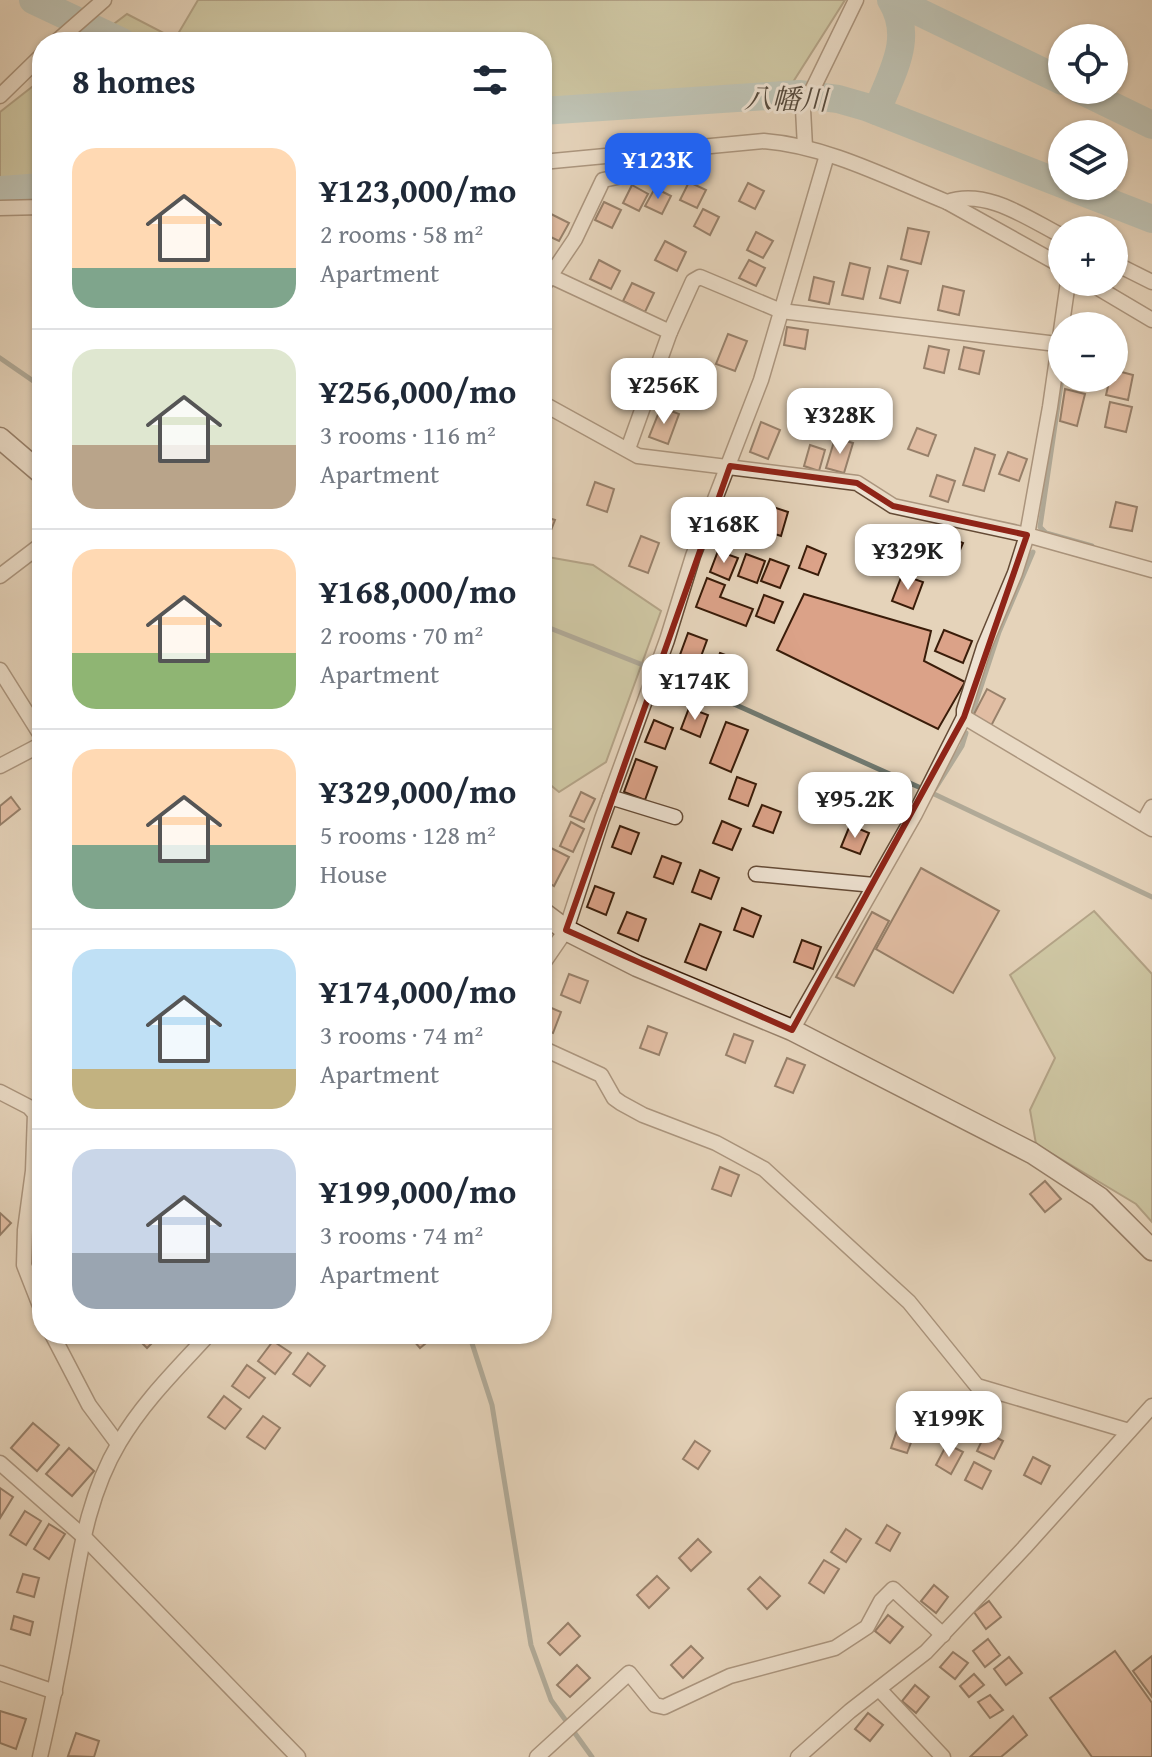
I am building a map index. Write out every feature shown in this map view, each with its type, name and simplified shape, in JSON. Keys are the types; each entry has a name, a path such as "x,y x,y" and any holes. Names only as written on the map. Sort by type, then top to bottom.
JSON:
{"street":[{"path":"66,32 104,0"},
{"path":"805,147 803,109 856,0"},
{"path":"0,96 32,65"},
{"path":"552,161 764,141 805,147 947,202 1048,258"},
{"path":"552,273 575,239 603,180 636,173 655,153"},
{"path":"552,950 566,930 693,556 761,380 827,155"},
{"path":"947,202 961,197 992,201 1048,229"},
{"path":"0,208 32,207"},
{"path":"1128,270 1152,282"},
{"path":"628,449 670,332 693,281 700,277 781,311 1048,343"},
{"path":"552,284 670,332"},
{"path":"1112,296 1152,320"},
{"path":"792,1030 927,792 964,717 984,647 1015,573 1027,535 1052,392"},
{"path":"552,408 638,456 857,483 893,506 1027,535 1152,570"},
{"path":"0,438 32,465"},
{"path":"0,576 32,552"},
{"path":"0,670 32,721"},
{"path":"964,717 1147,826 1152,807"},
{"path":"0,766 32,749"},
{"path":"610,797 675,817"},
{"path":"756,874 874,885"},
{"path":"552,920 566,930 637,966 792,1030 1045,1161 1099,1197 1152,1250"},
{"path":"552,1053 601,1075 614,1098 621,1103 643,1115 716,1143 764,1169 909,1302 977,1386 1129,1431"},
{"path":"0,1092 32,1110"},
{"path":"32,1199 25,1230 24,1265 32,1285"},
{"path":"57,1344 89,1405 118,1444"},
{"path":"40,1757 83,1536 103,1474 118,1444 156,1392 200,1344"},
{"path":"798,1757 850,1711 914,1663 943,1635 1152,1406"},
{"path":"0,1463 83,1536 298,1757"},
{"path":"537,1757 629,1673 655,1705 664,1707 730,1676 835,1648 867,1627 881,1601 893,1589 943,1635"},
{"path":"0,1673 55,1692"},
{"path":"879,1689 943,1757"}],"highlighted area":[{"path":"730,466 857,483 893,506 1027,535 964,717 792,1030 566,930"}],"green space":[{"path":"198,0 845,0 793,82 552,98 552,32 179,32"},
{"path":"127,14 162,32 103,32"},
{"path":"32,87 32,181 0,183 0,112"},
{"path":"552,558 593,565 661,611 606,762 559,792 552,786"},
{"path":"1094,911 1152,974 1152,1222 1136,1204 1036,1144 1030,1110 1055,1058 1010,975"}],"building":[{"path":"689,182 706,190 697,208 680,200"},
{"path":"748,183 764,191 755,209 739,201"},
{"path":"632,185 648,194 639,211 623,203"},
{"path":"655,188 671,196 662,214 645,206"},
{"path":"604,202 621,210 612,228 595,220"},
{"path":"703,209 719,217 710,235 694,226"},
{"path":"552,214 569,223 559,241 552,238"},
{"path":"908,228 929,232 921,264 901,259"},
{"path":"756,232 773,241 763,258 747,250"},
{"path":"665,241 686,252 677,271 655,260"},
{"path":"599,260 620,271 611,289 590,279"},
{"path":"749,260 765,268 756,286 739,278"},
{"path":"850,263 870,268 863,299 842,295"},
{"path":"888,266 908,271 900,303 880,298"},
{"path":"814,277 834,282 829,304 809,300"},
{"path":"632,283 654,293 645,312 623,301"},
{"path":"943,286 964,291 959,315 938,310"},
{"path":"787,327 808,330 805,349 784,345"},
{"path":"728,334 747,341 735,371 716,364"},
{"path":"929,346 949,350 944,373 924,368"},
{"path":"964,347 984,351 979,374 959,369"},
{"path":"1128,374 1133,375 1128,400 1106,395 1107,392 1128,392"},
{"path":"1065,392 1085,394 1077,426 1060,421"},
{"path":"1110,402 1132,407 1126,432 1105,427"},
{"path":"841,404 859,409 854,426 836,420"},
{"path":"661,407 679,414 668,444 649,437"},
{"path":"761,422 780,430 768,459 750,452"},
{"path":"917,428 936,435 928,456 908,449"},
{"path":"835,438 853,443 844,473 826,468"},
{"path":"810,445 825,450 819,471 804,466"},
{"path":"975,448 995,455 984,491 963,485"},
{"path":"1008,452 1027,459 1019,481 999,474"},
{"path":"937,475 955,481 948,502 930,496"},
{"path":"595,482 614,489 607,512 587,505"},
{"path":"758,502 788,512 781,536 750,526"},
{"path":"1116,502 1137,507 1132,531 1110,527"},
{"path":"944,535 963,543 954,564 935,557"},
{"path":"641,536 659,543 648,573 629,566"},
{"path":"807,546 826,554 818,575 799,568"},
{"path":"718,551 738,558 729,580 710,572"},
{"path":"746,554 765,561 757,583 738,576"},
{"path":"770,559 789,566 780,588 761,581"},
{"path":"902,575 923,582 913,609 892,601"},
{"path":"707,578 725,585 720,597 753,609 746,626 696,607"},
{"path":"804,594 931,631 924,661 965,682 938,729 777,650"},
{"path":"764,595 783,602 774,623 756,616"},
{"path":"944,630 972,641 963,663 935,651"},
{"path":"688,633 707,640 696,670 677,663"},
{"path":"720,653 739,660 727,690 709,683"},
{"path":"987,689 1005,699 991,726 973,716"},
{"path":"689,708 708,715 700,737 681,729"},
{"path":"654,720 673,728 665,749 645,742"},
{"path":"726,722 748,730 731,772 710,763"},
{"path":"636,759 657,767 645,800 624,792"},
{"path":"737,777 756,784 748,806 729,799"},
{"path":"581,792 595,799 584,822 570,816"},
{"path":"11,797 20,809 0,825 0,806"},
{"path":"762,805 781,812 773,833 753,826"},
{"path":"722,821 741,829 732,850 713,843"},
{"path":"571,822 584,829 573,852 560,846"},
{"path":"850,825 869,833 860,854 841,847"},
{"path":"620,826 639,833 631,854 612,847"},
{"path":"552,848 569,857 552,885"},
{"path":"662,856 681,863 673,884 654,877"},
{"path":"921,868 999,911 953,993 876,949"},
{"path":"700,870 719,878 711,899 692,892"},
{"path":"595,886 614,893 606,915 587,907"},
{"path":"742,908 761,916 753,937 734,930"},
{"path":"627,912 646,919 638,941 618,933"},
{"path":"872,912 889,921 854,986 836,977"},
{"path":"700,924 721,932 706,970 685,962"},
{"path":"802,940 821,947 813,969 794,962"},
{"path":"569,974 588,981 580,1003 561,995"},
{"path":"552,1008 561,1012 552,1033"},
{"path":"648,1026 667,1033 659,1055 640,1048"},
{"path":"734,1034 753,1041 745,1063 726,1055"},
{"path":"787,1058 805,1065 793,1093 775,1086"},
{"path":"720,1167 739,1175 731,1196 712,1189"},
{"path":"1045,1181 1061,1199 1045,1212 1030,1194"},
{"path":"0,1213 11,1223 0,1235"},
{"path":"271,1344 278,1344 291,1353 275,1374 258,1361"},
{"path":"308,1353 325,1366 310,1386 293,1374"},
{"path":"247,1365 265,1378 249,1398 232,1386"},
{"path":"224,1396 241,1409 225,1429 208,1417"},
{"path":"263,1416 280,1428 265,1449 247,1437"},
{"path":"900,1421 917,1427 907,1453 891,1448"},
{"path":"33,1423 59,1445 37,1471 11,1448"},
{"path":"986,1432 1003,1441 994,1459 977,1451"},
{"path":"695,1441 710,1451 698,1469 683,1459"},
{"path":"947,1444 963,1452 951,1474 936,1465"},
{"path":"69,1448 94,1471 72,1496 46,1474"},
{"path":"1033,1457 1050,1466 1041,1484 1024,1475"},
{"path":"974,1462 991,1471 982,1489 965,1480"},
{"path":"0,1488 13,1497 0,1518"},
{"path":"25,1511 41,1521 26,1545 10,1535"},
{"path":"49,1524 65,1534 49,1559 34,1549"},
{"path":"887,1525 900,1533 890,1551 876,1543"},
{"path":"846,1529 861,1539 846,1562 831,1552"},
{"path":"698,1539 711,1552 691,1571 679,1558"},
{"path":"824,1560 839,1569 824,1593 809,1583"},
{"path":"23,1574 39,1578 34,1597 17,1592"},
{"path":"657,1576 669,1588 649,1608 637,1595"},
{"path":"760,1577 780,1596 767,1609 748,1589"},
{"path":"934,1585 948,1597 936,1613 921,1601"},
{"path":"989,1601 1001,1617 986,1629 974,1612"},
{"path":"888,1615 903,1627 890,1643 875,1631"},
{"path":"14,1616 33,1622 30,1635 11,1629"},
{"path":"568,1623 580,1636 560,1655 548,1643"},
{"path":"988,1639 1000,1655 985,1667 973,1651"},
{"path":"691,1646 703,1658 683,1678 671,1665"},
{"path":"1115,1651 1152,1703 1152,1757 1092,1757 1050,1698"},
{"path":"953,1652 968,1663 955,1679 940,1667"},
{"path":"1152,1656 1152,1697 1133,1671"},
{"path":"1009,1657 1022,1673 1006,1685 994,1669"},
{"path":"577,1665 590,1678 570,1697 557,1685"},
{"path":"974,1674 984,1685 969,1697 960,1686"},
{"path":"915,1685 929,1697 916,1713 902,1701"},
{"path":"990,1695 1003,1710 990,1718 978,1702"},
{"path":"0,1711 26,1719 16,1749 0,1743"},
{"path":"868,1713 883,1725 870,1741 855,1729"},
{"path":"1013,1716 1027,1735 1001,1757 970,1757"},
{"path":"76,1733 99,1741 94,1757 68,1756"}],"waterway":[{"name":"八幡川","path":"33,0 101,32"},
{"path":"877,111 901,42 898,14 891,0"},
{"path":"894,0 1048,74"},
{"name":"八幡川","path":"552,110 799,94 838,99 866,107 1048,178"},
{"path":"1109,104 1152,125"},
{"path":"0,190 32,188"},
{"name":"八幡川","path":"1103,200 1152,219"},
{"path":"0,358 32,380"},
{"path":"1060,392 1040,527 1046,533 1092,546"},
{"path":"972,714 999,632 1033,552"},
{"path":"552,629 648,667"},
{"path":"667,674 932,793 1152,897"},
{"path":"935,789 962,746 966,733"},
{"path":"472,1344 492,1405 531,1645 551,1700 592,1757"}]}
